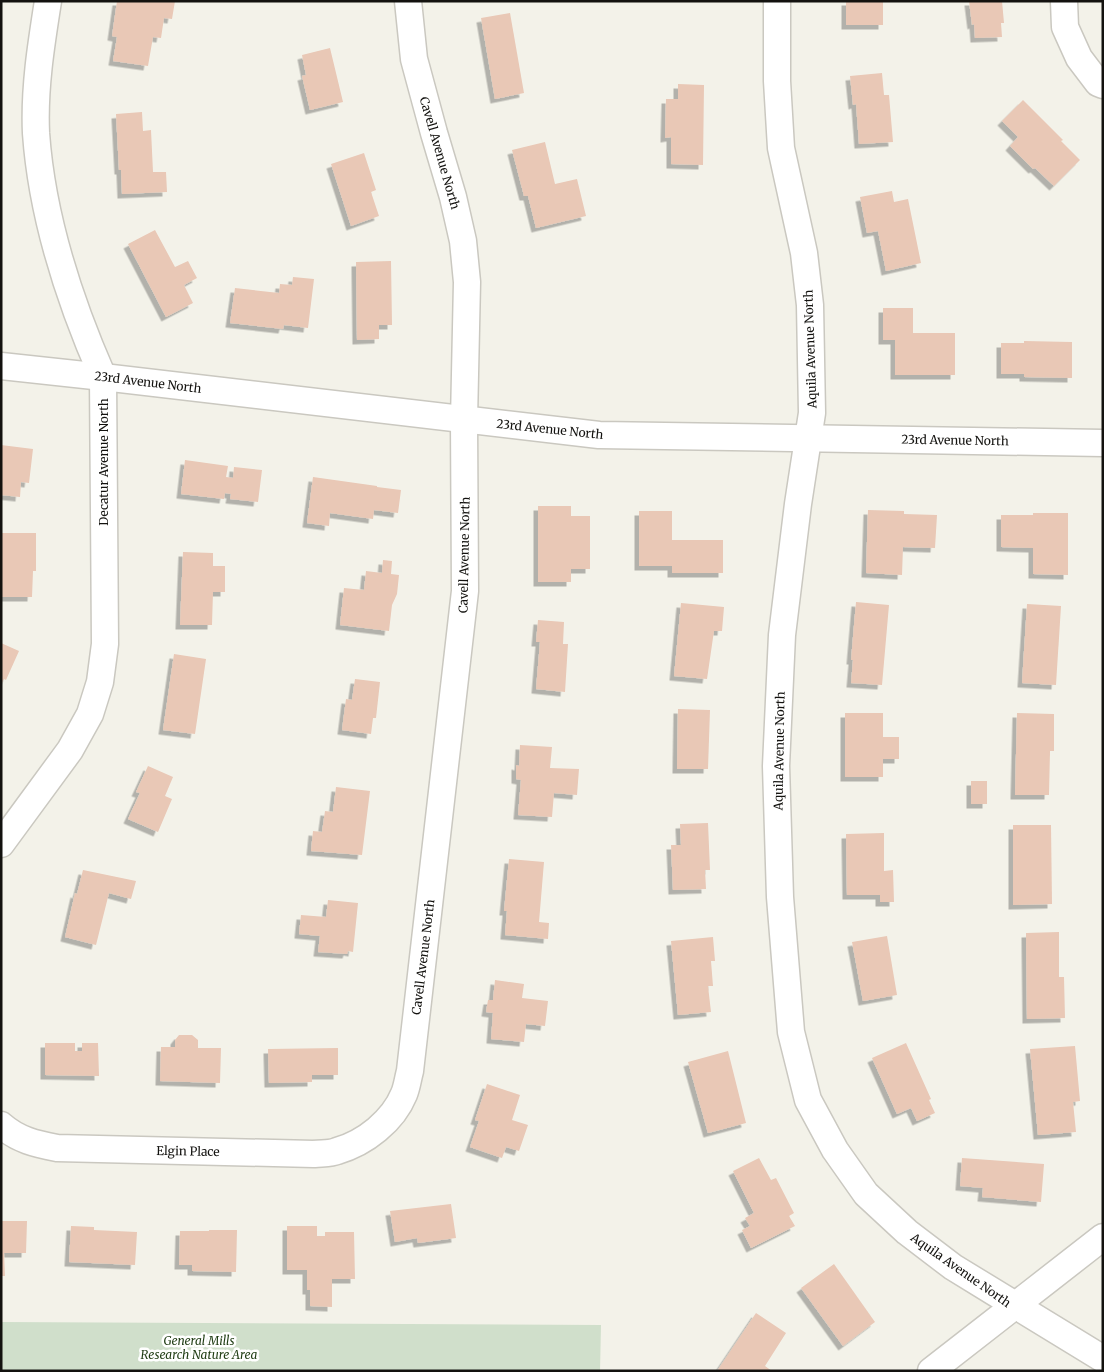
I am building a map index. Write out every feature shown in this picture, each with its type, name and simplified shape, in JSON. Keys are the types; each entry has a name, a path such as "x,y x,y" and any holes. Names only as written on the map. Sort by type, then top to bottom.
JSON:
{"street":[{"name":"Decatur Avenue North","path":"1,844 70,750 90,714 100,682 105,644 103,376 86,338 62,268 44,200 36,132 38,64 48,1"},
{"name":"Cavell Avenue North","path":"374,1131 392,1114 404,1093 411,1061 465,591 464,420 467,282 463,241 454,197 414,59 408,1"},
{"name":"Aquila Avenue North","path":"777,1 777,80 781,148 804,254 810,305 812,413 782,634 776,766 780,897 791,1032 808,1100 835,1150 866,1194 907,1232 953,1267 1015,1305 931,1371"},
{"path":"1064,1 1066,27 1079,58 1098,82 1103,85"},
{"name":"23rd Avenue North","path":"1,366 103,376 598,435 1103,443"},
{"name":"Elgin Place","path":"1,1125 27,1142 57,1148 314,1154 336,1152 357,1143 374,1131"},
{"path":"1103,1237 1015,1305 1103,1359"}],"green space":[{"name":"General Mills Research Nature Area","path":"1,1322 601,1325 600,1371 1,1371"}],"building":[{"path":"117,1 175,1 172,19 164,18 161,38 153,37 148,66 113,61 117,37 112,36"},
{"path":"846,1 883,1 883,25 846,25"},
{"path":"969,1 1002,1 1004,23 1001,23 1002,37 975,38"},
{"path":"510,13 524,93 495,99 481,18"},
{"path":"330,48 343,102 310,110 302,76 306,75 302,55"},
{"path":"882,73 884,95 889,95 893,142 859,144 856,104 853,105 850,76"},
{"path":"678,84 704,85 703,165 671,164 671,137 665,138 666,99 678,99"},
{"path":"1023,100 1080,160 1054,186 1035,168 1033,169 1010,146 1018,137 1002,121"},
{"path":"142,112 143,131 151,130 153,172 166,172 167,192 122,194 116,114"},
{"path":"545,142 555,184 577,179 586,216 536,228 528,196 524,196 512,150"},
{"path":"364,153 376,190 371,192 379,216 351,226 331,164"},
{"path":"892,191 894,202 908,199 921,263 886,271 878,231 867,233 860,197"},
{"path":"155,230 175,267 188,261 197,278 184,285 193,303 166,317 128,244"},
{"path":"391,261 392,325 379,325 379,339 357,340 356,262"},
{"path":"293,277 314,279 308,328 284,325 283,329 230,323 235,288 279,293 280,284 292,285"},
{"path":"883,308 913,308 913,333 955,333 955,375 895,375 895,340 883,340"},
{"path":"1024,341 1072,342 1072,378 1024,377 1024,374 1001,374 1001,343 1024,343"},
{"path":"1,445 33,449 29,483 21,482 20,497 1,495"},
{"path":"185,460 228,466 226,477 233,478 234,467 262,470 258,502 230,499 231,494 225,493 224,499 181,494"},
{"path":"313,477 401,490 398,513 374,510 373,519 330,513 329,526 307,523"},
{"path":"538,506 571,506 571,516 590,516 590,569 571,569 571,582 538,582"},
{"path":"868,510 904,511 904,514 937,515 935,548 903,547 902,575 866,573"},
{"path":"639,511 672,511 672,540 723,540 723,573 672,573 672,566 639,566"},
{"path":"1033,513 1068,513 1068,575 1033,574 1033,548 1001,547 1001,515 1033,515"},
{"path":"1,533 36,533 36,571 33,571 32,597 1,597"},
{"path":"183,552 213,553 213,566 225,566 225,592 213,592 212,625 180,625"},
{"path":"383,560 392,561 391,574 399,575 397,594 392,605 389,631 340,625 344,588 364,590 366,571 382,573"},
{"path":"856,602 889,605 882,685 851,683"},
{"path":"681,603 724,607 722,631 714,631 707,679 674,676"},
{"path":"1027,604 1061,606 1056,685 1022,683"},
{"path":"538,620 564,622 563,644 568,644 565,692 536,689 540,642 536,642"},
{"path":"1,643 19,651 6,680 4,679 1,684"},
{"path":"174,654 206,659 195,734 163,730"},
{"path":"355,679 380,682 376,718 373,718 371,734 342,730 346,699 352,700"},
{"path":"678,709 710,710 708,769 677,769"},
{"path":"845,713 883,713 883,737 899,737 899,759 883,759 883,777 845,777"},
{"path":"1017,713 1054,714 1054,751 1050,751 1049,795 1015,795"},
{"path":"520,745 552,747 550,768 579,769 577,795 554,793 552,817 518,815 521,780 516,779 516,765 519,766"},
{"path":"148,766 173,777 165,796 172,799 158,832 128,819 140,793 136,792"},
{"path":"971,781 987,781 987,804 971,804"},
{"path":"336,787 370,791 362,855 311,851 313,831 322,832 325,811 333,812"},
{"path":"708,823 710,870 705,870 706,889 673,890 671,845 681,845 680,824"},
{"path":"1013,825 1051,825 1052,904 1013,905"},
{"path":"884,833 884,871 893,870 894,902 880,902 880,895 847,895 846,834"},
{"path":"509,859 544,862 539,922 549,923 548,939 505,935 507,911 504,911"},
{"path":"83,870 136,881 131,899 109,893 96,945 65,937 75,893 77,894"},
{"path":"328,900 358,903 353,952 348,951 347,954 318,952 320,936 299,934 301,915 326,917"},
{"path":"1059,932 1059,977 1064,977 1065,1018 1027,1019 1026,933"},
{"path":"887,936 897,995 863,1001 852,942"},
{"path":"713,937 715,961 711,961 713,986 708,986 711,1012 678,1015 671,941"},
{"path":"495,980 524,984 522,998 548,1001 545,1026 526,1024 524,1042 491,1039 493,1013 486,1012 488,1000 493,1000"},
{"path":"179,1035 192,1035 198,1040 198,1048 221,1048 220,1083 160,1081 161,1047 175,1047 175,1040"},
{"path":"45,1043 75,1043 75,1051 82,1051 82,1043 98,1043 99,1076 45,1075"},
{"path":"906,1043 931,1099 929,1100 935,1113 917,1121 911,1108 897,1114 872,1058"},
{"path":"1075,1046 1080,1101 1073,1102 1076,1132 1038,1135 1030,1049"},
{"path":"338,1048 338,1075 312,1075 312,1082 269,1083 268,1049"},
{"path":"728,1051 746,1123 708,1133 688,1062"},
{"path":"487,1084 520,1095 512,1120 528,1125 519,1151 506,1147 502,1158 470,1147 479,1121 475,1120"},
{"path":"759,1158 771,1180 776,1178 794,1213 789,1216 795,1226 751,1248 742,1230 750,1226 745,1218 754,1213 733,1171"},
{"path":"962,1158 1044,1164 1041,1202 982,1197 983,1188 960,1186"},
{"path":"451,1204 456,1238 418,1243 417,1238 395,1242 390,1211"},
{"path":"1,1221 27,1221 26,1253 4,1253 5,1276 1,1276"},
{"path":"71,1226 94,1227 94,1230 137,1232 135,1265 69,1262"},
{"path":"287,1226 317,1226 317,1236 325,1236 325,1232 354,1232 355,1279 332,1279 332,1307 310,1306 310,1290 307,1290 307,1270 287,1270"},
{"path":"237,1230 236,1272 192,1271 192,1265 179,1265 180,1231"},
{"path":"834,1264 875,1322 843,1346 801,1288"},
{"path":"756,1313 786,1333 765,1366 772,1371 717,1371"}]}
